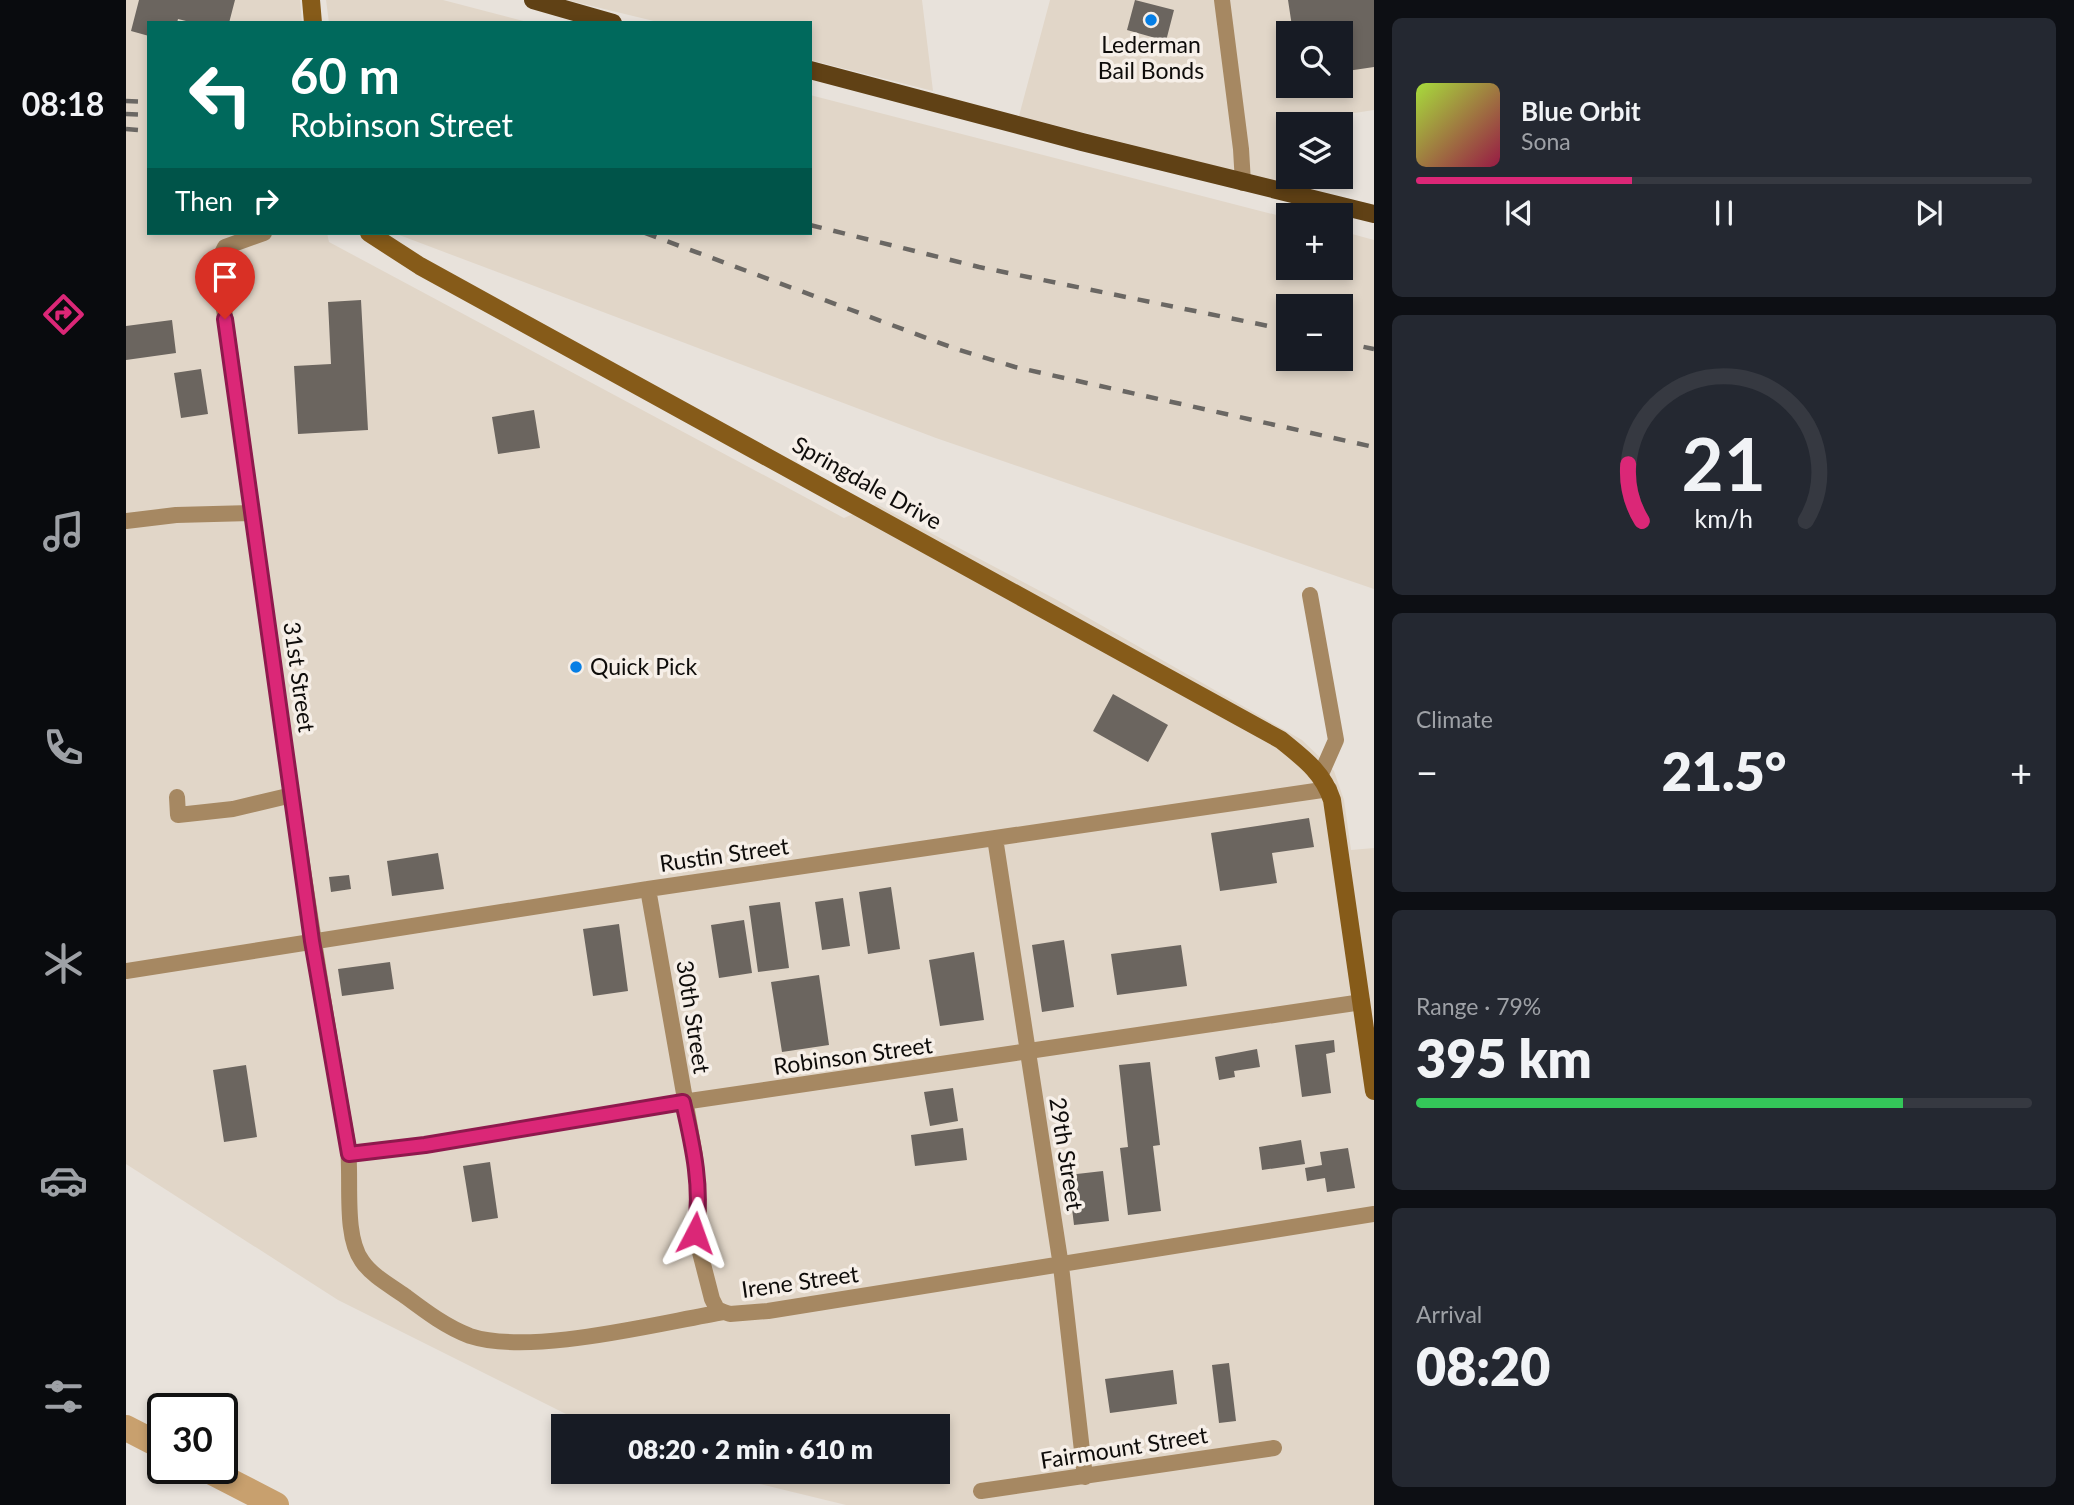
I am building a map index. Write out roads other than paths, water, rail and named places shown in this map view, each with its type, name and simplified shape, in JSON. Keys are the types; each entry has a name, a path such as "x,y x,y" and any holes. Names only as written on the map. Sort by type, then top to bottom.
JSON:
{"main road":[{"path":"533,0 606,21"},
{"path":"812,72 1374,215"}],"street":[{"path":"311,0 313,21"},
{"path":"1222,0 1240,136 1242,183"},
{"name":"31st Street","path":"257,235 225,247 219,260 251,513 312,941 349,1154"},
{"name":"Springdale Drive","path":"372,235 421,266 1281,740 1325,781"},
{"path":"126,521 176,515 251,513"},
{"path":"1310,595 1336,740 1325,781 1374,1091"},
{"name":"Rustin Street","path":"126,971 995,838 1325,781"},
{"path":"177,797 178,815 233,809 292,795"},
{"name":"29th Street","path":"995,838 1061,1266 1085,1477"},
{"name":"30th Street","path":"648,889 683,1102 695,1156 699,1211 695,1233 712,1299 717,1309 724,1312"},
{"name":"Robinson Street","path":"349,1154 425,1145 683,1102 1362,1002"},
{"name":"Irene Street","path":"349,1154 351,1224 354,1244 362,1261 454,1330 488,1339 586,1337 724,1312 730,1314 768,1311 1374,1214"},
{"name":"Fairmount Street","path":"981,1491 1274,1448"}],"waterway":[{"path":"126,1428 147,1439"},
{"path":"235,1484 276,1505"}],"railway":[{"path":"126,101 147,102"},
{"path":"126,114 147,115"},
{"path":"126,129 147,131"},
{"path":"812,225 979,267 1276,328"},
{"path":"650,235 956,349 1015,367 1374,447"},
{"path":"1353,345 1374,349"}],"place":[{"name":"Lederman Bail Bonds","path":"1151,20"},
{"name":"Quick Pick","path":"576,667"}]}
